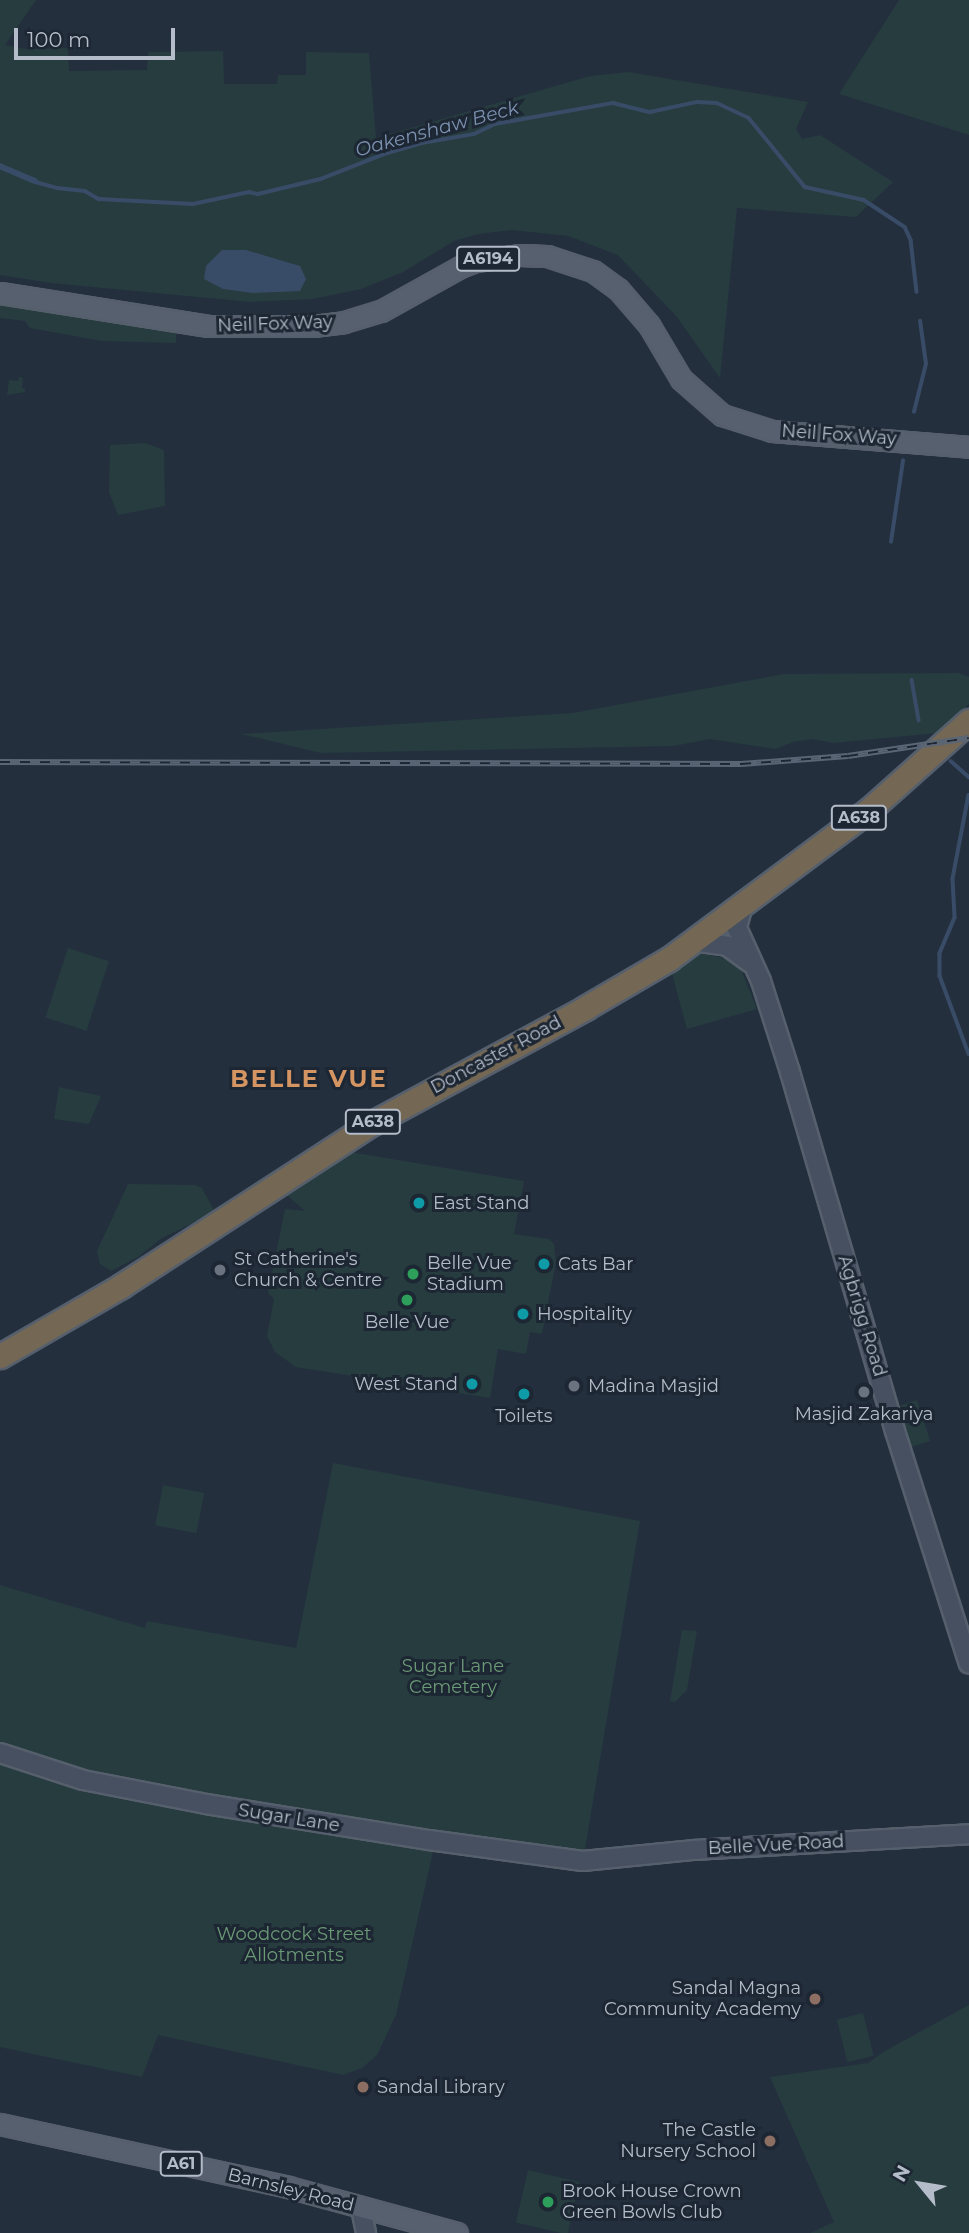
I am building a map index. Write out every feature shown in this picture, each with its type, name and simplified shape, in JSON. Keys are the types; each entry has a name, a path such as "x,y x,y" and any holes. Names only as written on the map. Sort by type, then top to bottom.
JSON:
{"highway":[{"name":"Doncaster Road","path":"0,1356 121,1286 369,1125 585,1008 668,959 869,810 969,721"}],"main road":[{"name":"Neil Fox Way","path":"0,293 208,326 313,326 344,322 381,311 460,267 476,261 547,256 593,271 618,289 649,325 681,379 722,415 772,431 969,447"},
{"name":"Barnsley Road","path":"0,2124 288,2188 457,2233"}],"street":[{"path":"748,931 755,907 771,884"},
{"name":"Agbrigg Road","path":"743,905 755,968"},
{"name":"Agbrigg Road","path":"743,905 737,928 755,968 790,1072 895,1431 969,1664"},
{"path":"693,941 727,946 755,968"},
{"name":"Sugar Lane","path":"0,1753 83,1780 206,1804 429,1840 583,1861"},
{"name":"Belle Vue Road","path":"583,1861 694,1850 969,1834"},
{"path":"361,2208 366,2233"}],"green space":[{"path":"0,0 36,0 5,45 26,49 68,48 69,71 147,70 148,52 223,51 224,84 277,84 278,75 306,75 306,52 369,53 376,138 590,76 628,72 808,102 796,129 802,139 820,135 893,182 856,217 737,208 720,378 677,317 618,255 568,236 512,230 478,234 454,241 403,272 361,289 313,299 250,302 51,283 0,275"},
{"path":"899,0 969,0 969,135 839,94"},
{"path":"0,302 176,333 176,343 102,341 30,328 25,321 0,318"},
{"path":"19,377 23,378 22,388 25,392 7,395 9,380 18,381"},
{"path":"145,443 164,450 165,506 118,515 109,492 110,445"},
{"path":"959,673 969,677 969,704 938,733 833,743 813,739 793,742 776,749 710,739 674,746 321,753 241,734 573,713 784,674"},
{"path":"68,948 109,961 86,1031 45,1017"},
{"path":"698,952 738,962 757,1009 687,1029 671,970"},
{"path":"59,1087 101,1096 89,1124 54,1119"},
{"name":"Belle Vue Stadium","path":"338,1150 524,1181 514,1234 549,1239 554,1244 556,1262 542,1334 530,1332 526,1354 498,1349 490,1398 296,1367 275,1352 267,1336 274,1299 268,1293 285,1209 305,1211 281,1190"},
{"path":"128,1184 195,1185 202,1188 215,1212 162,1238 138,1257 111,1271 100,1264 97,1251"},
{"path":"917,1400 930,1441 903,1450 889,1409"},
{"name":"Sugar Lane Cemetery","path":"333,1463 640,1521 583,1861 206,1804 204,1814 433,1852 396,2015 377,2055 362,2068 343,2075 158,2035 142,2077 0,2047 0,1585 145,1628 147,1621 296,1648"},
{"path":"163,1485 204,1493 196,1533 155,1525"},
{"path":"682,1630 697,1631 687,1690 675,1702 670,1701"},
{"path":"969,2005 969,2233 810,2233 834,2222 770,2077 868,2063"},
{"path":"863,2013 874,2056 847,2062 837,2020"},
{"name":"Brook House Crown Green Bowls Club","path":"528,2170 580,2182 568,2233 516,2223"}],"water":[{"path":"0,163 38,179 35,185 0,170"},
{"path":"222,250 246,250 300,266 306,279 300,291 253,293 223,289 204,279 206,266"}],"waterway":[{"name":"Oakenshaw Beck","path":"36,182 57,188 85,191 99,199 193,204 249,192 258,194 321,179 384,154 422,143 474,134 495,124 613,103 650,112 697,102 717,103 749,118 805,187 864,200 905,227 911,240 917,292"},
{"name":"Oakenshaw Beck","path":"914,412 926,364 920,321"},
{"name":"Oakenshaw Beck","path":"891,542 903,461"},
{"name":"Oakenshaw Beck","path":"912,680 919,720"},
{"name":"Oakenshaw Beck","path":"951,761 969,777"},
{"name":"Oakenshaw Beck","path":"969,795 953,879 955,918 940,954 940,976 969,1054"}],"railway":[{"path":"0,762 741,764 848,756 969,738"}],"place":[{"name":"East Stand","path":"419,1203"},
{"name":"Cats Bar","path":"544,1264"},
{"name":"St Catherine's Church & Centre","path":"220,1270"},
{"name":"Belle Vue Stadium","path":"413,1274"},
{"name":"Belle Vue","path":"407,1300"},
{"name":"Hospitality","path":"523,1314"},
{"name":"West Stand","path":"472,1384"},
{"name":"Madina Masjid","path":"574,1386"},
{"name":"Masjid Zakariya","path":"864,1392"},
{"name":"Toilets","path":"524,1394"},
{"name":"Sandal Magna Community Academy","path":"815,1999"},
{"name":"Sandal Library","path":"363,2087"},
{"name":"The Castle Nursery School","path":"770,2141"},
{"name":"Brook House Crown Green Bowls Club","path":"548,2202"}],"district":[{"name":"BELLE VUE","path":"309,1079"}],"park label":[{"name":"Woodcock Street Allotments","path":"294,1945"}]}
